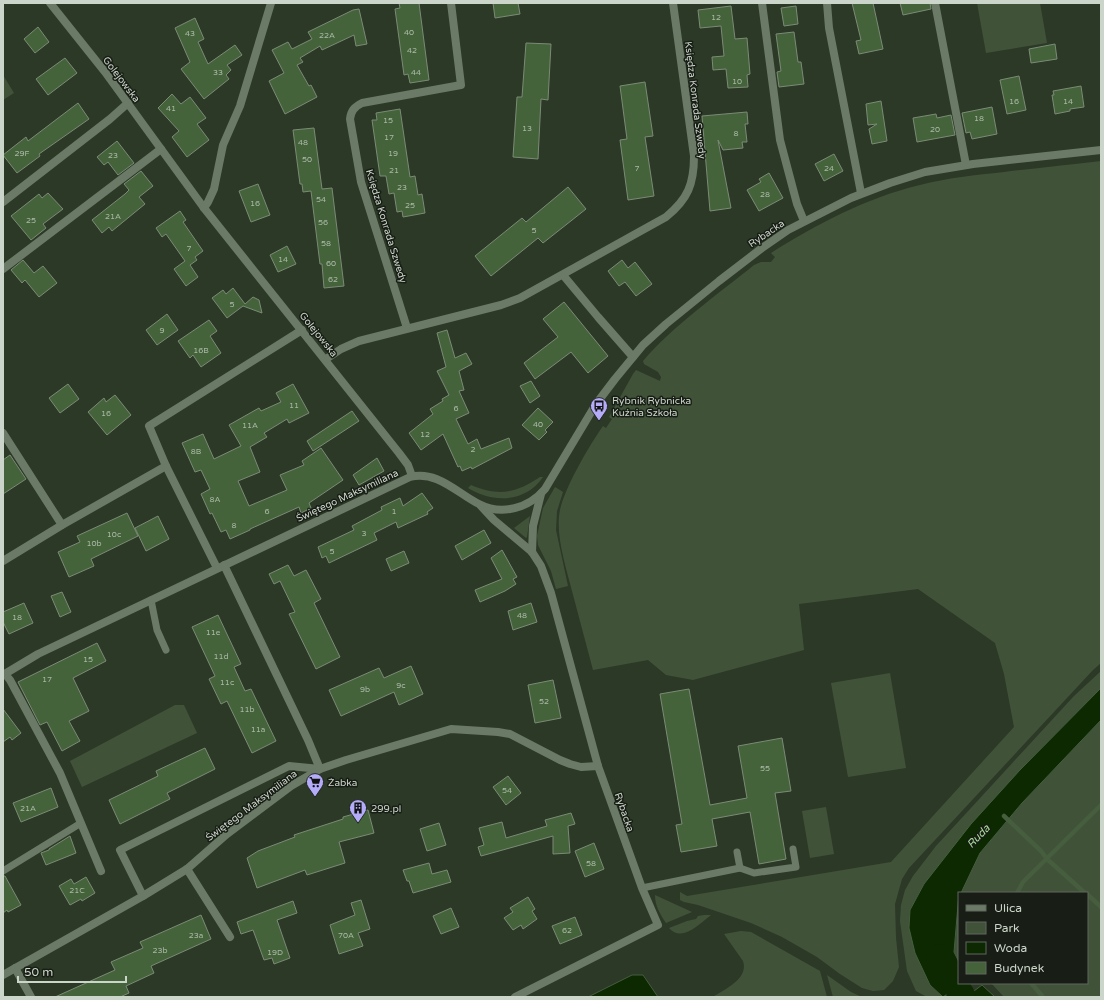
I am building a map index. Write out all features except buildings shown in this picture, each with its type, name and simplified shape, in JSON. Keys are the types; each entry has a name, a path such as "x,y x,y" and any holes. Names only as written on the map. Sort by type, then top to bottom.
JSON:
{"street":[{"name":"Golejowska","path":"50,3 86,47 204,208 326,359 399,453 408,465 412,476"},
{"path":"204,208 214,189 224,145 240,106 271,3"},
{"name":"Księdza Konrada Szwedy","path":"407,328 361,182 350,119 353,108 362,103 461,85 451,3"},
{"name":"Księdza Konrada Szwedy","path":"326,359 355,342 501,305 520,298 666,217 678,208 685,198 691,184 694,170 694,156 673,3"},
{"path":"762,3 780,140 797,204 804,221"},
{"path":"827,3 829,28 861,193"},
{"path":"935,3 966,165"},
{"path":"3,202 110,120 128,103"},
{"path":"3,269 160,149"},
{"name":"Rybacka","path":"479,504 488,508 504,510 513,509 527,504 541,494 552,479 596,404 633,356 661,328 725,276 762,248 804,221 861,193 915,175 966,165 1101,150"},
{"path":"563,274 602,322 633,356"},
{"path":"302,330 149,426 166,466 221,567 308,740 320,769"},
{"path":"3,433 62,525"},
{"path":"3,561 62,525 166,466"},
{"name":"Świętego Maksymiliana","path":"4,672 34,656 412,476 427,476 440,481 453,487 479,504"},
{"name":"Rybacka","path":"532,552 533,526 541,494"},
{"name":"Rybacka","path":"479,504 494,520 532,552 541,566 548,586 598,766 642,888 658,925 515,997"},
{"path":"4,672 10,680 60,773 101,871"},
{"path":"143,896 120,850 289,766 320,769 451,729 510,734 570,764 581,766 598,766"},
{"name":"Świętego Maksymiliana","path":"3,975 143,896 186,869 227,834 291,786 320,769"},
{"path":"186,869 230,938"},
{"path":"14,968 31,997"}],"lane":[{"path":"151,600 157,630 166,650"},
{"path":"3,871 81,823"},
{"path":"642,888 740,868 754,874 796,867 793,848"},
{"path":"737,852 740,868"}],"green space":[{"path":"977,3 1040,3 1047,43 986,53"},
{"path":"3,75 14,93 3,100"},
{"path":"1101,161 1101,663 909,868 902,879 895,904 899,967 893,981 884,990 873,991 862,988 817,957 782,937 751,923 698,905 684,902 680,900 680,892 687,896 891,862 1014,727 1004,674 995,643 918,589 799,604 804,650 693,680 666,675 648,660 593,670 562,551 559,530 560,510 572,479 585,455 603,426 606,428 612,419 609,417 636,370 660,381 661,377 658,372 644,364 643,361 668,335 754,265 761,262 771,262 775,257 771,253 842,213 900,190 962,177"},
{"path":"540,477 543,477 536,486 527,492 508,498 487,496 468,488 471,485 490,491 507,492 523,487"},
{"path":"555,487 563,492 557,511 556,530 568,586 556,589 551,571 538,545 537,536 543,508"},
{"path":"530,516 527,537 526,538 514,528"},
{"path":"1101,671 1101,688 1020,770 924,884 910,910 909,928 930,985 943,997 927,997 916,991 907,971 900,921 901,905 905,890 913,876 936,846 1074,696"},
{"path":"890,673 906,768 848,777 831,683"},
{"path":"175,705 184,705 197,733 82,787 70,761"},
{"path":"1101,720 1101,997 1004,997 992,984 1088,984 1088,892 961,892 980,853 1022,803"},
{"path":"826,807 834,854 810,858 802,811"},
{"path":"655,895 692,912 666,923 657,906"},
{"path":"958,909 958,960 954,952"},
{"path":"711,915 696,927 685,933 679,934 669,928 696,919 698,916"},
{"path":"741,931 751,932 820,971 827,997 713,997 735,983 743,973 743,961 724,934"},
{"path":"827,975 851,992 862,997 833,997"}],"water":[{"path":"1101,688 1101,720 1022,803 980,853 961,892 958,892 954,952 958,960 958,984 962,984 943,997 930,985 915,953 909,928 910,910 924,884 971,824 1020,770"},
{"path":"632,975 643,975 658,997 588,997"},
{"path":"982,985 995,997 966,997"}],"waterway":[{"path":"1018,892 1023,882 1101,805"},
{"path":"1004,816 1041,851 1047,859 1084,892"},
{"path":"1088,895 1101,907"},
{"name":"Ruda","path":"939,957 963,997"},
{"path":"1032,984 1043,997"}],"place":[{"name":"Rybnik Rybnicka Kuźnia Szkoła","path":"599,421"},
{"name":"Żabka","path":"315,797"},
{"name":"299.pl","path":"358,823"}]}
